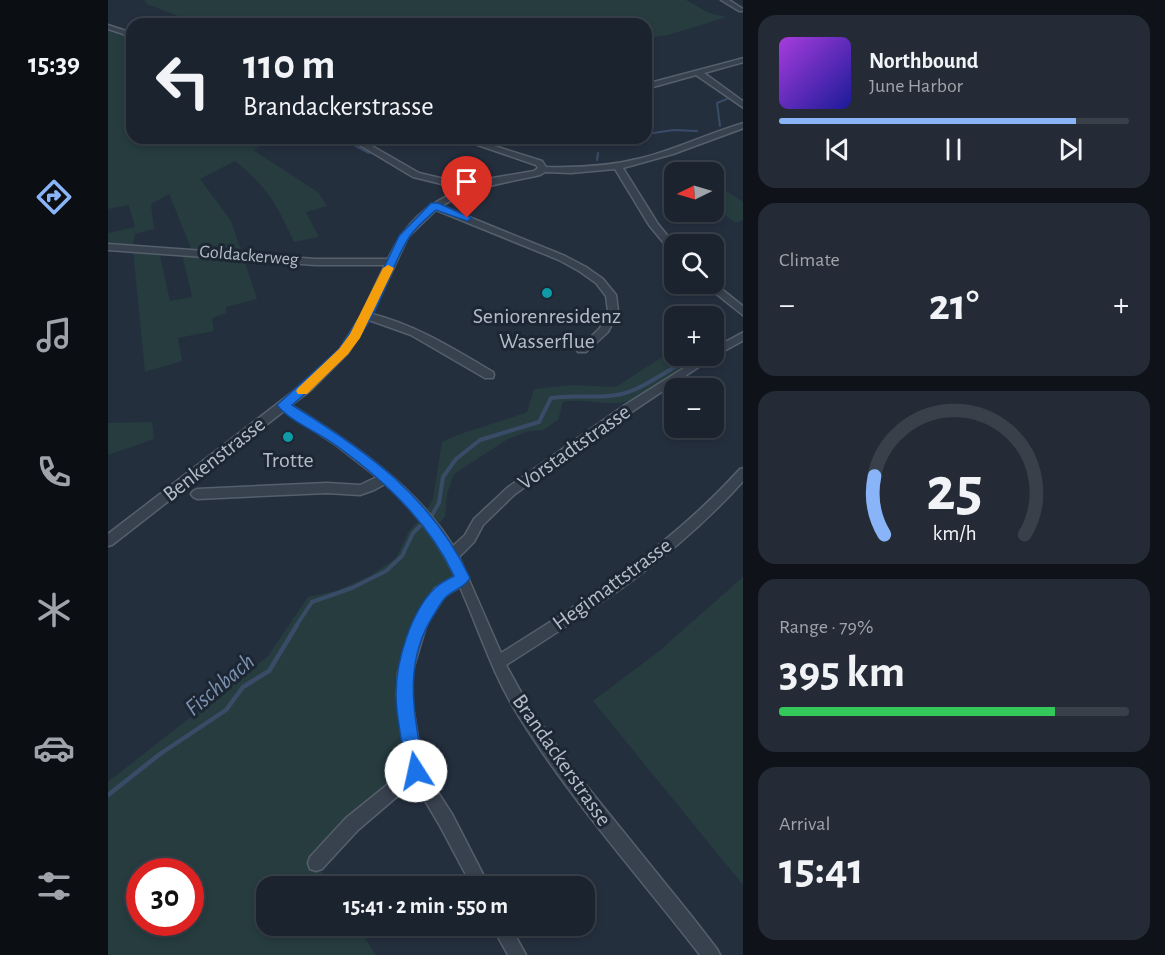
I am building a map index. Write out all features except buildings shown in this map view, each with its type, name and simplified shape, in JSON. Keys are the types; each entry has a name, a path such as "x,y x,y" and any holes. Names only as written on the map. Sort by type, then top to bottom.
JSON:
{"street":[{"path":"724,0 741,10"},
{"path":"108,27 126,32"},
{"path":"652,85 743,60"},
{"path":"698,73 743,105"},
{"path":"479,144 538,163 543,169 582,171 618,167 665,155 743,125"},
{"path":"731,129 743,137"},
{"path":"362,144 416,175 470,188"},
{"path":"618,167 664,237"},
{"name":"Benkenstrasse","path":"108,541 315,380 344,351 366,316 404,236 434,206 470,188 493,181 537,173 543,169"},
{"path":"434,206 560,256 588,270 603,282 612,301 609,326 598,339 582,350"},
{"name":"Goldackerweg","path":"108,247 315,262 391,262"},
{"path":"721,294 743,312"},
{"path":"366,316 391,321 420,334 489,375"},
{"path":"724,347 743,336"},
{"name":"Vorstadtstrasse","path":"452,556 470,538 478,522 511,491 629,408 694,366"},
{"name":"Brandackerstrasse","path":"283,405 339,440 387,477 412,502 452,556 522,709 564,770 711,955"},
{"name":"Hegimattstrasse","path":"499,663 640,569 727,492 743,473"},
{"path":"197,494 319,489 360,490 387,477"},
{"path":"463,578 440,592 421,621 412,644 405,673 404,695 416,771 446,820 476,876"},
{"path":"316,863 352,824 416,771"},
{"path":"507,936 517,955"}],"green space":[{"path":"145,0 686,0 709,13 727,17 668,35 652,37 652,18 183,18 147,4"},
{"path":"108,28 126,34 126,144 259,144 261,145 253,150 318,192 327,206 306,212 319,237 294,242 264,189 235,161 200,179 231,221 257,299 226,307 226,313 212,318 214,331 178,338 182,361 145,372 133,250 159,251 170,301 192,297 182,254 191,248 169,194 151,204 154,229 135,234 133,247 108,246 108,233 135,227 129,205 108,209"},
{"path":"724,189 743,202 743,220 736,223 724,215"},
{"path":"662,357 664,357 664,366 685,366 646,392 625,402 563,402 558,420 543,430 529,431 508,439 454,474 447,494 445,516 440,523 427,509 433,499 442,442 527,412 534,389 572,385 616,387"},
{"path":"152,422 154,439 108,455 108,423"},
{"path":"423,516 463,578 440,592 405,673 416,771 316,863 324,876 256,876 256,936 364,936 376,955 108,955 108,782 268,656 308,597 336,591 370,576 396,558 409,531"},
{"path":"743,577 743,885 593,701 658,652"}],"waterway":[{"path":"720,126 717,103 727,99"},
{"path":"652,133 674,130 697,131"},
{"path":"352,144 369,153"},
{"path":"597,160 598,153"},
{"path":"432,515 439,503 443,477 456,459 480,440 539,422 551,398 608,396 624,393 647,384 675,367"},
{"name":"Fischbach","path":"296,626 312,602 352,588 386,571 402,556 413,533 420,526"},
{"name":"Fischbach","path":"108,795 160,754 226,710 243,687 269,671 297,625"}],"slow traffic":[{"path":"302,391 344,351 356,335 388,268"}],"place":[{"name":"Seniorenresidenz Wasserflue","path":"547,293"},
{"name":"Trotte","path":"288,437"}],"route":[{"path":"416,771 404,695 405,673 412,644 421,621 440,592 463,578 436,531 387,477 339,440 283,405 322,373 356,335 404,236 416,222 434,206 467,218"}]}
